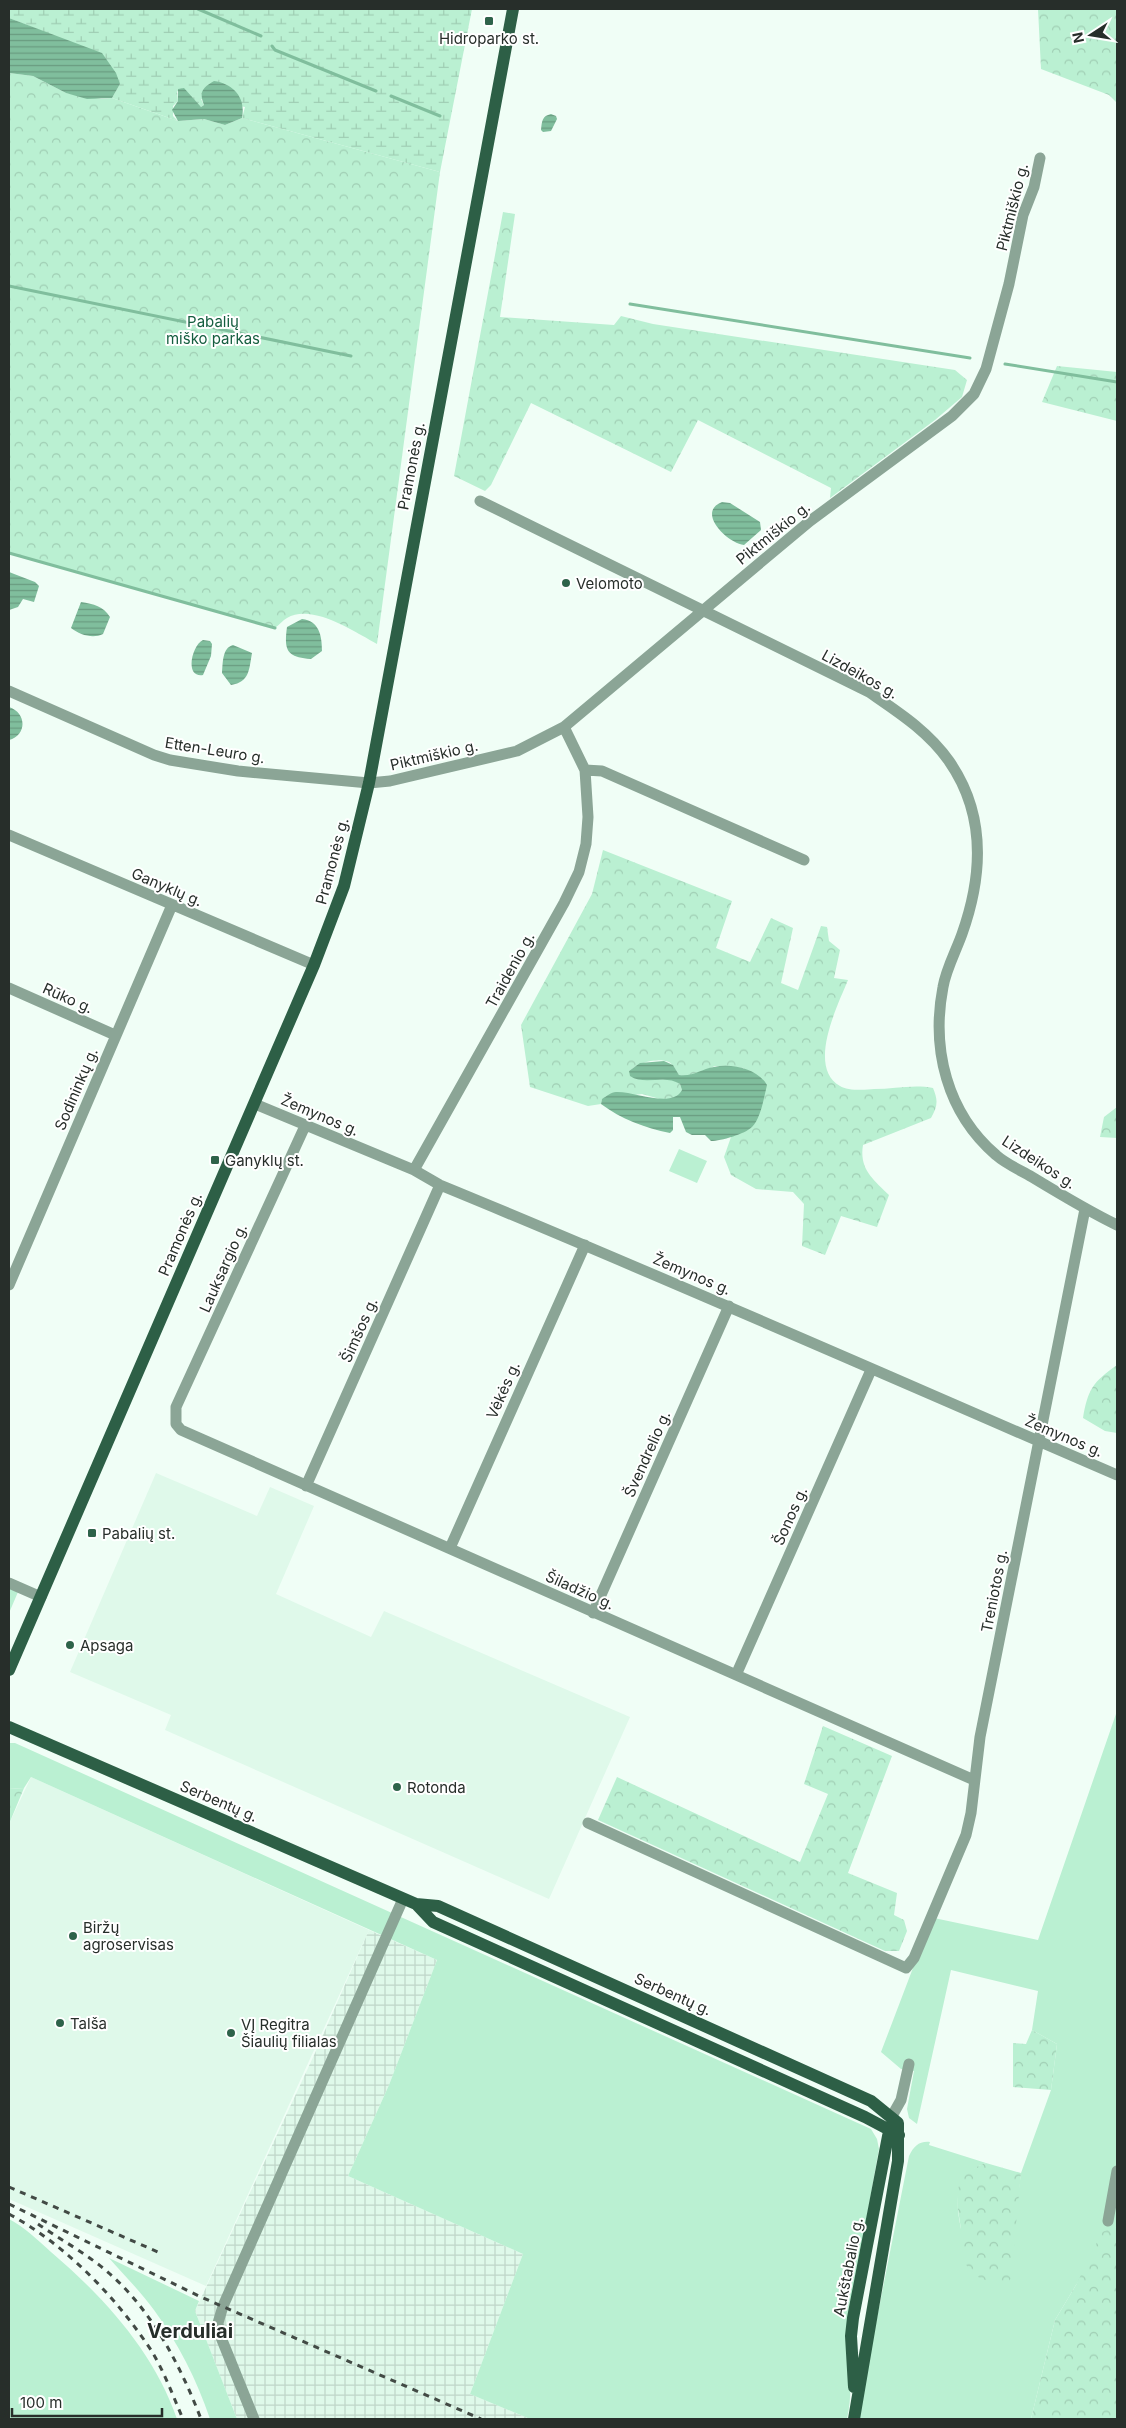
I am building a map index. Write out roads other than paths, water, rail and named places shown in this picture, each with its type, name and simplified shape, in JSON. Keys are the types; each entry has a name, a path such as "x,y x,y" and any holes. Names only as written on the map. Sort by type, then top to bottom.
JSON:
{"main road":[{"name":"Pramonės g.","path":"9,1670 255,1104 314,965 344,886 369,783 513,9"},
{"name":"Serbentų g.","path":"9,1727 403,1899 416,1904 438,1906 871,2101 892,2116"},
{"name":"Serbentų g.","path":"416,1904 433,1922 866,2117 894,2133"},
{"path":"892,2116 894,2133"},
{"name":"Aukštabalio g.","path":"855,2414 853,2318 894,2133"},
{"name":"Aukštabalio g.","path":"855,2414 898,2161 894,2133"}],"street":[{"name":"Piktmiškio g.","path":"369,783 390,782 517,752 564,727 810,521 952,416 974,394 986,369 1009,284 1023,215 1034,187 1040,158"},
{"name":"Lizdeikos g.","path":"480,501 869,692 905,717 932,740 948,760 963,784 977,829 978,853 975,896 943,985 939,1020 941,1062 949,1090 968,1124 996,1156 1085,1210 1117,1225"},
{"name":"Etten-Leuro g.","path":"9,691 154,755 170,760 316,780 369,783"},
{"name":"Traidenio g.","path":"414,1170 564,904 579,872 586,844 588,817 585,770 564,727"},
{"path":"585,770 602,771 804,860"},
{"name":"Ganyklų g.","path":"9,835 314,965"},
{"name":"Sodininkų g.","path":"9,1285 172,905"},
{"name":"Rūko g.","path":"9,988 115,1035"},
{"name":"Žemynos g.","path":"255,1104 304,1126 414,1170 440,1185 729,1306 871,1370 1117,1475"},
{"name":"Lauksargio g.","path":"176,1424 176,1407 304,1126"},
{"name":"Šimšos g.","path":"306,1486 440,1185"},
{"name":"Treniotos g.","path":"588,1823 906,1968 914,1958 966,1835 971,1813 980,1737 1085,1210"},
{"name":"Vėkės g.","path":"450,1548 585,1245"},
{"name":"Švendrelio g.","path":"594,1614 729,1306"},
{"name":"Šonos g.","path":"736,1675 871,1370"},
{"name":"Šiladžio g.","path":"176,1424 181,1430 306,1486 974,1780"},
{"path":"9,1583 40,1597"},
{"path":"254,2419 220,2335 218,2323 223,2306 403,1899"},
{"path":"892,2116 901,2100 909,2064"},
{"path":"1108,2221 1117,2171"}],"waterway":[{"path":"198,9 261,36"},
{"path":"272,46 275,50 376,91"},
{"path":"391,96 440,116"},
{"path":"9,286 351,356"},
{"path":"630,304 970,358"},
{"path":"1005,364 1117,382"},
{"path":"9,553 275,628"}],"railway":[{"path":"9,2187 158,2252"},
{"path":"9,2204 201,2297 481,2419"},
{"path":"9,2214 69,2256 88,2273 122,2310 156,2358 183,2419"},
{"path":"38,2224 102,2267 140,2305 175,2360 201,2419"}],"place":[{"name":"Hidroparko st.","path":"489,21"},
{"name":"Velomoto","path":"566,583"},
{"name":"Ganyklų st.","path":"215,1160"},
{"name":"Pabalių st.","path":"92,1533"},
{"name":"Apsaga","path":"70,1645"},
{"name":"Rotonda","path":"397,1787"},
{"name":"Biržų agroservisas","path":"73,1936"},
{"name":"Talša","path":"60,2023"},
{"name":"VĮ Regitra Šiaulių filialas","path":"231,2033"}],"district":[{"name":"Verduliai","path":"190,2331"}],"park label":[{"name":"Pabalių miško parkas","path":"213,330"}]}
